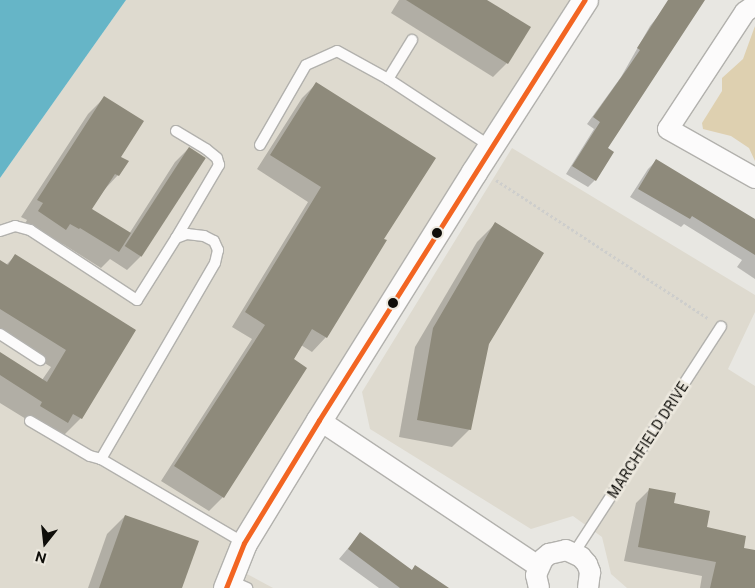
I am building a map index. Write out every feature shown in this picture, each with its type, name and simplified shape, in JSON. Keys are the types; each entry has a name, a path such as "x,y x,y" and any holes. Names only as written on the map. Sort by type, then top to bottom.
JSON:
{"street":[{"path":"234,585 244,543 484,157 585,0"},
{"path":"755,5 745,12 668,129 755,178"},
{"path":"319,420 538,566"},
{"path":"538,588 536,575 538,566 549,554 566,550 574,553 587,564 590,580 588,588"}],"lane":[{"path":"388,79 412,40"},
{"path":"260,145 306,65 337,51 388,79 484,157"},
{"path":"0,231 16,226 30,230 137,300 219,164 216,158 206,149 176,131"},
{"path":"101,459 215,263 218,250 214,241 204,236 186,234 176,238"},
{"name":"MARCHFIELD DRIVE","path":"574,553 721,327"},
{"path":"0,334 40,360"},
{"path":"30,421 90,456 101,459 244,543"}],"path":[{"path":"484,157 721,327"}],"shaded area":[{"path":"126,0 570,0 217,588 0,588 0,178"},
{"path":"755,26 755,161 749,148 731,136 703,129 702,123 722,91 722,78 743,59"},
{"path":"512,148 755,295 755,312 728,369 755,386 755,588 627,588 611,574 602,537 573,516 531,529 370,429 362,392"},
{"path":"247,574 273,588 242,588"}],"water":[{"path":"0,0 126,0 0,178"}],"building":[{"path":"406,0 487,0 531,27 508,64"},
{"path":"668,0 705,0 608,148 614,152 596,181 572,166 600,122 593,117 640,50 637,48"},
{"path":"316,82 436,158 384,239 387,240 327,338 312,329 294,359 307,368 224,498 174,466 265,325 245,312 321,187 270,155"},
{"path":"104,96 144,121 121,157 129,161 119,176 115,174 92,209 131,233 119,252 80,228 70,224 66,230 38,211 43,203 37,200"},
{"path":"189,147 206,158 142,257 125,246"},
{"path":"656,159 755,219 755,255 692,216 690,219 638,189"},
{"path":"495,222 544,253 489,344 471,430 417,420 433,328"},
{"path":"15,254 136,330 82,419 73,414 68,423 40,406 42,402 0,375 0,352 47,382 66,350 0,309 0,260 8,265"},
{"path":"649,488 676,493 674,503 710,511 707,527 746,536 744,548 755,550 755,588 710,588 716,562 638,547"},
{"path":"125,515 199,541 182,588 99,588"},
{"path":"360,532 412,570 415,565 449,588 400,588 348,549"}],"transit line":[{"path":"226,588 244,543 319,420 585,0"}]}
